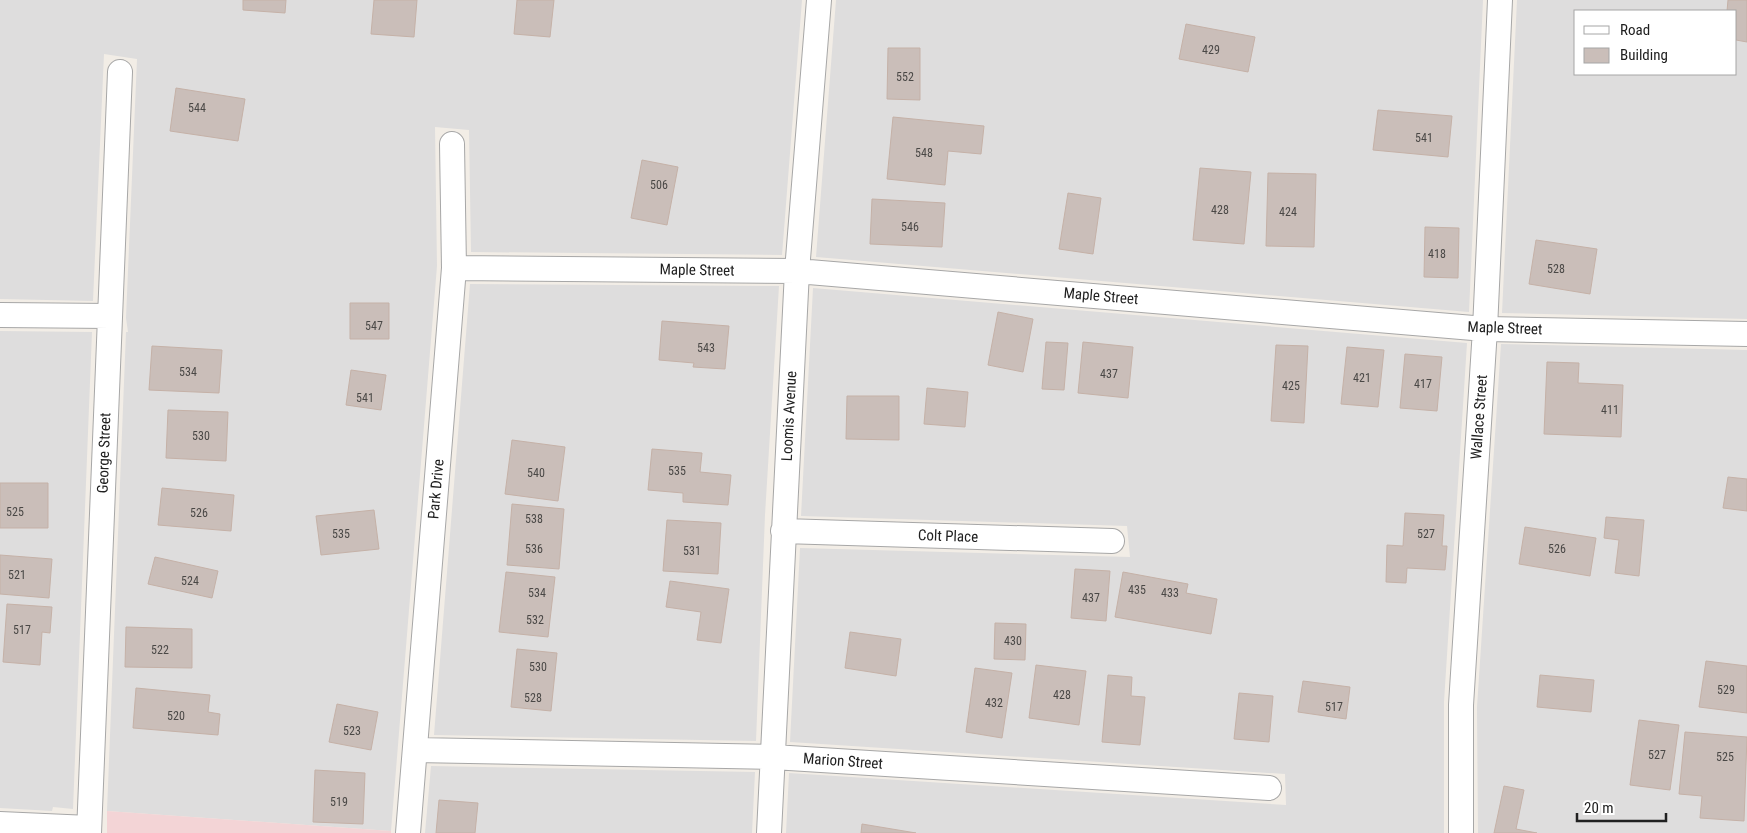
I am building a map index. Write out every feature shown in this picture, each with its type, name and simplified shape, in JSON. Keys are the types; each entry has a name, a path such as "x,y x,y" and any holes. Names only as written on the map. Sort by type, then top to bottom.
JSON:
{"street":[{"name":"Loomis Avenue","path":"769,833 783,531 798,271 819,0"},
{"name":"Wallace Street","path":"1461,833 1460,705 1485,328 1500,0"},
{"name":"George Street","path":"89,830 120,72"},
{"name":"Park Drive","path":"408,833 454,268 452,144"},
{"name":"Maple Street","path":"454,268 798,271 1485,328 1747,334"},
{"path":"0,315 110,316"},
{"name":"Colt Place","path":"783,531 1112,541"},
{"name":"Marion Street","path":"415,750 773,757 1269,788"},
{"path":"0,824 89,830"}],"shaded area":[{"path":"0,0 802,0 782,255 471,252 469,130 435,127 437,266 391,831 107,811 126,332 128,332 126,318 137,59 104,54 93,301 0,299"},
{"path":"836,0 1483,0 1469,312 816,257"},
{"path":"1517,0 1747,0 1747,319 1502,313"},
{"path":"470,284 779,286 765,515 756,741 434,735"},
{"path":"813,288 1467,343 1444,702 1444,833 786,833 789,773 1286,805 1285,774 790,742 800,548 1130,557 1127,526 801,516"},
{"path":"0,331 92,332 73,809 53,807 52,811 0,808"},
{"path":"1501,344 1747,350 1747,833 1478,833 1477,707"},
{"path":"431,766 755,772 752,833 425,833"},
{"path":"107,811 391,831 391,833 107,833"}],"building":[{"path":"243,0 286,0 285,13 243,10"},
{"path":"374,0 417,0 414,37 371,34"},
{"path":"517,0 554,0 550,37 514,34"},
{"path":"1728,0 1747,0 1747,42 1737,40 1737,10 1727,10"},
{"path":"1186,24 1255,37 1248,72 1179,59"},
{"path":"888,48 920,48 920,100 887,99"},
{"path":"176,88 245,99 238,141 170,131"},
{"path":"1378,110 1452,116 1448,157 1373,150"},
{"path":"893,117 984,126 981,154 948,151 945,185 887,179"},
{"path":"642,160 678,167 667,225 631,218"},
{"path":"1200,168 1251,172 1244,244 1193,240"},
{"path":"1268,173 1316,174 1314,247 1266,246"},
{"path":"1068,193 1101,198 1093,254 1059,249"},
{"path":"872,199 945,203 942,247 870,244"},
{"path":"1425,227 1459,228 1458,278 1424,277"},
{"path":"1536,240 1597,249 1590,294 1529,284"},
{"path":"350,303 389,303 389,339 350,339"},
{"path":"998,312 1033,319 1023,372 988,365"},
{"path":"662,321 729,326 725,369 693,367 694,363 659,360"},
{"path":"1046,342 1068,343 1064,390 1042,389"},
{"path":"1083,342 1133,347 1128,398 1078,393"},
{"path":"1276,345 1308,346 1304,423 1271,421"},
{"path":"152,346 222,350 219,393 149,390"},
{"path":"1347,347 1384,350 1378,407 1341,404"},
{"path":"1405,354 1442,357 1437,411 1400,408"},
{"path":"1547,362 1579,363 1578,383 1623,385 1621,437 1544,434"},
{"path":"351,370 386,375 381,410 346,405"},
{"path":"927,388 968,392 965,427 924,424"},
{"path":"847,396 899,396 899,440 846,439"},
{"path":"168,410 228,412 226,461 166,458"},
{"path":"512,440 565,447 558,501 505,494"},
{"path":"652,449 702,453 700,472 731,475 728,505 683,502 683,493 648,490"},
{"path":"1728,477 1747,479 1747,511 1723,508"},
{"path":"0,483 48,483 48,528 0,528"},
{"path":"162,488 234,495 231,531 158,525"},
{"path":"512,504 564,509 559,569 507,565"},
{"path":"374,510 379,549 321,555 316,516"},
{"path":"1405,513 1444,515 1442,546 1447,546 1445,570 1407,568 1406,583 1386,582 1387,545 1403,546"},
{"path":"1606,517 1644,520 1639,576 1615,573 1619,540 1604,538"},
{"path":"667,520 721,523 718,574 663,571"},
{"path":"1525,527 1596,538 1590,576 1519,564"},
{"path":"0,555 52,559 49,598 0,594"},
{"path":"155,557 218,571 212,598 148,584"},
{"path":"1075,569 1110,571 1106,621 1071,618"},
{"path":"506,572 555,577 548,637 499,632"},
{"path":"1123,572 1188,584 1186,593 1217,599 1211,634 1115,617"},
{"path":"670,581 729,589 721,643 697,640 701,612 666,607"},
{"path":"7,604 52,607 50,633 42,632 40,665 3,662"},
{"path":"995,623 1026,624 1025,660 994,659"},
{"path":"126,627 192,629 192,668 125,667"},
{"path":"850,632 901,639 896,676 845,668"},
{"path":"517,649 557,653 551,711 511,707"},
{"path":"1706,661 1747,666 1747,713 1699,707"},
{"path":"1036,665 1086,671 1079,725 1029,718"},
{"path":"975,668 1012,673 1002,738 966,732"},
{"path":"1108,675 1132,677 1131,696 1145,697 1140,745 1102,742"},
{"path":"1540,675 1594,680 1591,712 1537,707"},
{"path":"1303,681 1350,687 1346,719 1298,712"},
{"path":"136,688 210,695 208,712 220,714 218,735 133,728"},
{"path":"1239,693 1273,696 1269,742 1234,739"},
{"path":"337,704 378,712 371,750 329,742"},
{"path":"1639,720 1679,725 1670,790 1630,785"},
{"path":"1685,732 1747,737 1744,821 1700,818 1702,796 1679,794"},
{"path":"315,770 365,773 363,824 313,822"},
{"path":"1504,786 1524,790 1516,829 1537,833 1494,833"},
{"path":"439,800 478,803 475,833 436,833"},
{"path":"862,824 916,833 861,833"}]}
